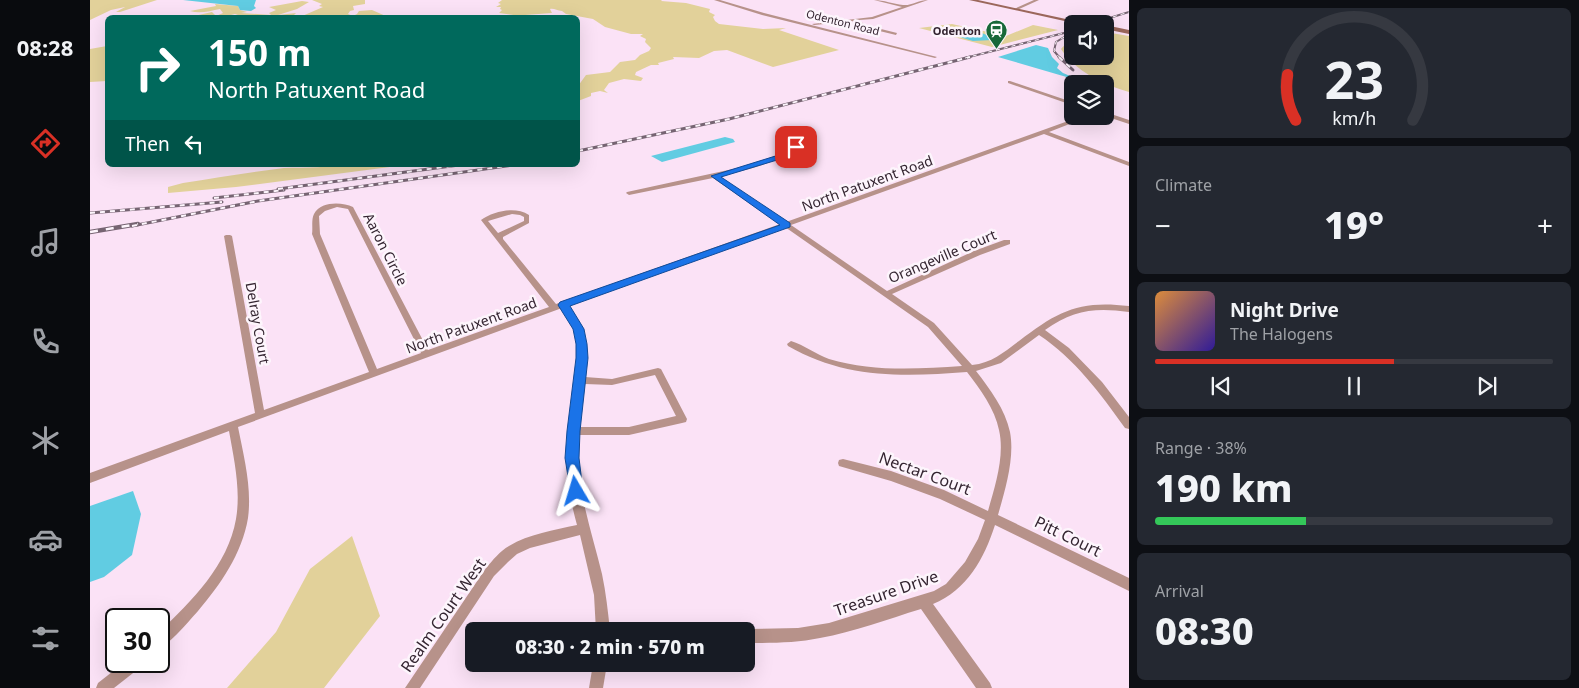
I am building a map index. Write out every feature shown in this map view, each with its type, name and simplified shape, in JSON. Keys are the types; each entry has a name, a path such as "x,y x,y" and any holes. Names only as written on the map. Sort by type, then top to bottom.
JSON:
{"main road":[{"path":"971,0 1064,19"},
{"path":"1114,29 1129,32"}],"street":[{"name":"Odenton Road","path":"716,0 763,14 935,57"},
{"path":"876,0 906,7"},
{"path":"843,21 859,23 926,0"},
{"path":"1016,9 1037,0"},
{"path":"809,24 843,21 859,23 896,34"},
{"path":"1010,82 1064,101"},
{"path":"1114,117 1129,122"},
{"name":"North Patuxent Road","path":"90,478 426,354 1064,125"},
{"path":"1045,132 1129,164"},
{"path":"629,193 715,176 785,156 796,147"},
{"path":"715,176 787,225"},
{"name":"Aaron Circle","path":"374,374 316,234 314,221 318,212 324,208 339,204 350,208 426,354"},
{"path":"499,239 499,236 506,231 527,222 527,216 520,212 510,212 484,220 499,239 560,306 578,329 582,344 572,458 576,491 599,591 602,622"},
{"name":"Treasure Drive","path":"755,636 794,635 830,630 923,601 949,590 964,575 981,548 993,518 1006,454 1006,437 1002,422 993,405 950,344 931,325 787,225"},
{"name":"Delray Court","path":"228,236 260,415"},
{"name":"Orangeville Court","path":"888,294 977,253 1007,242"},
{"path":"791,344 815,357 860,368 912,372 968,369 998,361 1038,330 1066,312 1104,305 1129,309"},
{"path":"1038,330 1065,348 1084,366 1129,425"},
{"path":"573,431 629,431 682,419 658,371 612,382 579,380"},
{"path":"170,630 201,598 231,555 241,528 244,498 233,425"},
{"name":"Nectar Court","path":"843,463 917,484 993,518"},
{"name":"Pitt Court","path":"993,518 1129,585"},
{"name":"Realm Court West","path":"412,688 490,572 502,558 513,550 527,544 584,530"},
{"path":"923,601 985,688"},
{"path":"596,688 599,672"},
{"path":"103,688 122,673"}],"shaded area":[{"path":"90,0 157,0 120,12 116,12 125,7 111,10 90,20"},
{"path":"312,0 365,0 365,4 353,6 354,10 348,14 350,15 305,15 323,7 319,6 322,4"},
{"path":"502,0 662,0 686,3 710,9 709,12 715,15 713,17 719,24 763,29 786,28 779,30 839,50 773,67 727,50 714,51 699,58 673,57 674,59 658,63 659,65 651,65 636,72 635,75 643,78 641,81 624,79 609,83 604,90 608,93 600,91 591,93 591,96 580,100 580,83 586,75 610,72 620,62 635,60 640,55 649,51 651,48 645,42 646,39 640,36 643,34 631,34 605,27 593,19 580,17 580,15 566,14 553,9 550,9 552,13 525,15 499,13 502,10 500,9 501,7 496,7 501,4 498,3"},
{"path":"302,1 309,2 297,9 278,15 271,15 269,13 276,10 269,7"},
{"path":"215,4 238,6 240,10 247,12 241,13 271,15 218,15 223,13 220,9 201,12 190,11 216,6"},
{"path":"372,10 383,15 355,15 359,11"},
{"path":"212,12 215,15 198,15"},
{"path":"296,13 294,15 278,15"},
{"path":"952,24 1006,36 1033,25 1058,30 992,47 919,28"},
{"path":"1114,34 1129,36 1129,92 1114,86 1114,75 1090,75 1075,65 1114,65"},
{"path":"105,46 105,81 90,82 90,49"},
{"path":"390,167 236,187 168,193 168,187 183,183 284,168"},
{"path":"352,536 380,616 324,688 227,688 276,632 310,569"}],"water":[{"path":"183,0 256,0 254,6 256,8 251,11 240,10 238,6"},
{"path":"930,28 963,28 993,38 992,40 973,41"},
{"path":"1036,45 1048,48 1052,57 1059,64 1057,68 1068,75 1064,76 998,57"},
{"path":"725,137 733,139 735,142 662,162 651,156"},
{"path":"133,491 141,514 132,555 104,577 90,582 90,506"}],"railway":[{"path":"1114,17 1129,12"},
{"path":"965,58 1064,33"},
{"path":"1060,58 1054,51 1056,42 1064,37"},
{"path":"580,151 729,119 970,57"},
{"path":"1060,58 1073,70"},
{"path":"278,189 444,167"},
{"path":"132,226 258,201 499,167"},
{"path":"214,198 284,190"},
{"path":"90,213 222,202"},
{"path":"90,232 138,224"}],"place":[{"name":"Odenton","path":"997,49"}],"route":[{"path":"576,491 572,458 573,431 582,344 578,329 564,305 787,225 715,176 785,156 796,147"}]}
